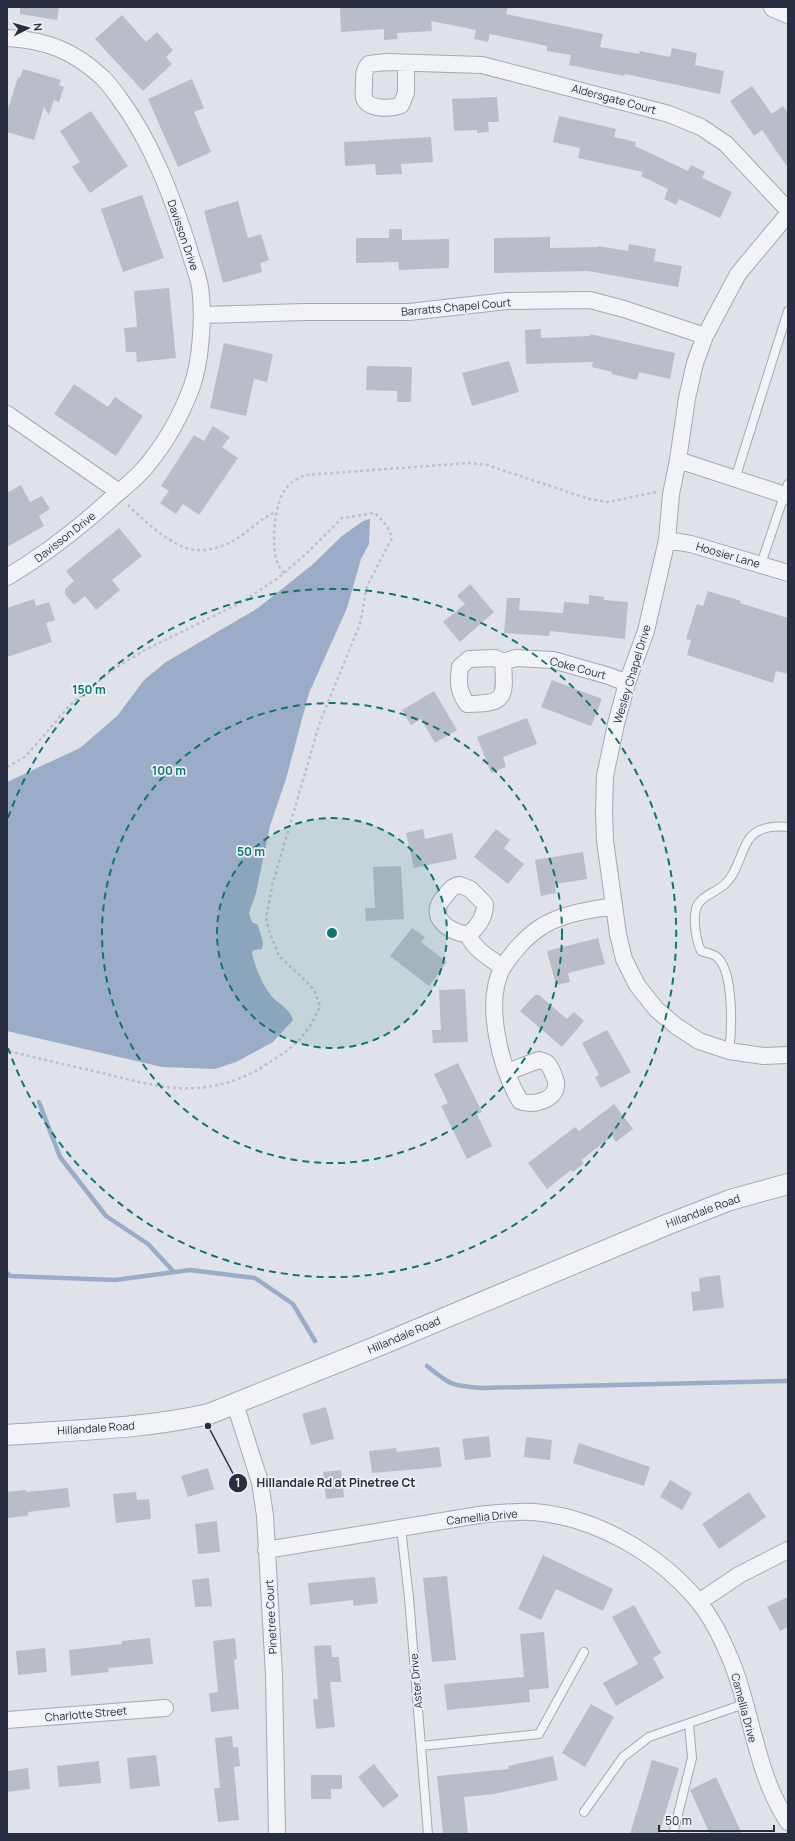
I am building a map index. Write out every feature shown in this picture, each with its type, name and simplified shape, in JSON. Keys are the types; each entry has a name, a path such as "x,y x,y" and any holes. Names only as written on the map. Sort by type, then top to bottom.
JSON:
{"street":[{"path":"774,7 788,13"},
{"name":"Davisson Drive","path":"7,38 40,41 76,57 104,79 133,116 165,183 183,231 200,286 202,315 197,363 192,386 165,440 149,463 66,539 42,557 7,578"},
{"name":"Aldersgate Court","path":"406,64 482,65 669,114 701,127 726,144 788,210"},
{"name":"Wesley Chapel Drive","path":"788,214 738,274 705,336 695,363 687,398 678,460 671,494 667,540 650,617 627,684 616,724 605,776 605,840 613,906 624,959 637,985 656,1009 676,1026 699,1041 729,1051 764,1056 788,1055"},
{"name":"Barratts Chapel Court","path":"202,315 305,312 409,312 507,301 590,300 624,309 705,336"},
{"path":"7,414 119,492"},
{"path":"678,460 735,479 787,492"},
{"name":"Hoosier Lane","path":"667,540 691,544 713,552 761,564 788,573"},
{"name":"Coke Court","path":"504,662 516,658 553,660 609,676 627,684"},
{"path":"507,1072 502,1058 495,1024 494,1002 497,981 503,967 521,944 538,929 562,917 581,911 613,906"},
{"path":"468,935 472,943 478,949 503,967"},
{"name":"Hillandale Road","path":"7,1434 134,1426 182,1420 209,1414 666,1224 730,1200 788,1184"},
{"name":"Pinetree Court","path":"236,1404 260,1482 265,1516 274,1675 277,1834"},
{"name":"Camellia Drive","path":"266,1550 479,1515 508,1512 535,1512 563,1518 593,1526 620,1538 645,1553 671,1573 699,1602 721,1638 734,1669 755,1746 766,1779 788,1822"},
{"path":"699,1602 739,1575 788,1550"},
{"name":"Charlotte Street","path":"7,1720 165,1708"}],"lane":[{"path":"735,479 788,311"},
{"path":"761,564 787,492"},
{"path":"729,1051 731,1034 731,1004 725,969 717,957 701,951 696,941 696,908 702,899 726,884 737,869 747,843 755,833 772,826 788,827"},
{"name":"Aster Drive","path":"401,1528 428,1834"},
{"path":"421,1746 539,1734 584,1652"},
{"path":"584,1812 623,1757 649,1737 744,1704"},
{"path":"673,1834 692,1758 689,1724"}],"path":[{"path":"284,573 277,563 274,537 276,512 286,488 296,479 305,475 468,463 487,465 589,499 608,502 656,492"},
{"path":"119,492 129,506 155,529 182,547 196,550 218,548 229,543 276,512"},
{"path":"7,767 26,756 71,704 114,669 145,650 242,602 284,573 307,553 334,524 342,518 375,513 390,530 392,538 367,586 360,624 320,722 272,886 266,918 270,934 279,956 310,985 314,992 320,1006 314,1020 292,1048 261,1068 233,1081 206,1087 179,1088 141,1083 7,1051"}],"water":[{"path":"370,519 369,544 361,559 347,608 309,693 286,779 270,826 256,893 249,913 252,922 258,925 263,943 262,949 253,950 252,954 259,975 270,994 289,1012 293,1020 273,1042 236,1062 215,1069 162,1067 7,1031 7,782 80,748 118,715 144,680 166,662 258,608 312,565 342,536 363,521"}],"building":[{"path":"20,7 59,7 57,20 20,14"},
{"path":"508,7 506,14 603,34 600,47 639,54 640,51 670,57 672,48 697,53 695,65 724,71 720,94 625,74 624,76 569,65 571,55 547,51 547,46 490,34 488,42 474,39 476,30 431,21 432,31 397,33 398,39 384,40 384,29 341,32 340,8"},
{"path":"122,15 146,42 157,32 173,50 166,57 172,64 143,91 95,39"},
{"path":"23,69 61,80 59,85 64,87 59,102 54,100 49,115 44,107 34,140 7,132 7,112 18,77 20,78"},
{"path":"192,79 204,108 194,112 211,152 178,167 148,99"},
{"path":"752,86 772,114 783,106 788,113 788,168 762,130 754,136 730,101"},
{"path":"497,97 499,122 488,122 489,132 477,133 477,130 454,131 452,99"},
{"path":"91,111 128,166 90,193 72,167 80,162 60,131"},
{"path":"559,116 616,129 614,137 636,142 635,146 688,171 691,165 705,172 702,178 732,192 720,218 679,199 676,205 664,199 668,189 641,176 643,172 578,158 580,148 553,142"},
{"path":"431,137 433,162 401,164 402,174 376,175 375,164 345,166 344,142"},
{"path":"142,195 164,258 123,272 101,209"},
{"path":"238,201 248,238 261,234 269,260 260,263 262,272 223,283 204,211"},
{"path":"389,229 402,229 402,240 449,239 449,268 399,270 398,262 356,263 356,238 389,238"},
{"path":"550,237 550,248 598,246 628,251 629,244 656,249 654,261 682,266 678,287 588,271 494,273 494,238"},
{"path":"169,288 176,358 137,362 136,352 126,352 124,328 137,327 134,291"},
{"path":"541,329 541,338 590,336 590,334 675,353 670,379 639,372 637,380 592,367 593,362 526,364 525,330"},
{"path":"224,343 273,354 267,382 254,379 246,416 210,408"},
{"path":"509,361 519,392 472,406 462,373"},
{"path":"367,366 412,367 411,402 397,402 397,391 366,390"},
{"path":"74,384 108,407 115,397 143,416 116,456 54,414"},
{"path":"213,426 230,437 222,447 238,458 199,515 183,504 176,514 160,503 169,491 161,486 194,435 204,441"},
{"path":"21,485 30,502 42,496 50,509 39,516 44,526 7,547 7,493"},
{"path":"119,528 142,556 112,580 120,590 96,610 85,596 74,605 65,594 65,589 74,581 66,571"},
{"path":"470,584 494,612 460,642 443,622 465,604 457,596"},
{"path":"708,591 788,618 788,674 776,671 773,683 687,655 691,640 686,639 697,604 703,606"},
{"path":"589,595 604,597 604,600 628,602 625,639 550,631 549,636 504,633 507,598 520,598 519,610 563,613 564,602 589,604"},
{"path":"34,599 36,606 49,602 55,620 46,623 52,642 7,657 7,608"},
{"path":"552,680 602,699 591,726 541,707"},
{"path":"434,691 457,730 435,743 421,719 411,725 402,710"},
{"path":"527,718 537,744 503,757 506,767 491,773 477,737"},
{"path":"423,829 425,839 452,833 457,859 414,868 406,833"},
{"path":"496,829 510,840 504,848 524,864 508,884 474,857"},
{"path":"583,852 587,879 555,884 556,893 541,896 535,860"},
{"path":"401,866 404,919 366,921 365,908 375,908 373,867"},
{"path":"412,928 425,937 421,942 447,962 429,986 390,956"},
{"path":"598,938 605,964 568,973 570,982 556,985 547,951"},
{"path":"465,989 468,1042 433,1043 432,1030 441,1030 439,990"},
{"path":"535,995 539,995 567,1019 574,1012 584,1021 562,1047 520,1011"},
{"path":"607,1030 631,1072 601,1088 595,1077 599,1075 582,1043"},
{"path":"458,1063 482,1112 477,1114 492,1146 467,1159 441,1106 448,1103 434,1074"},
{"path":"614,1104 633,1129 616,1142 612,1136 581,1160 584,1163 573,1172 571,1170 547,1189 528,1163 575,1127 579,1131"},
{"path":"720,1275 724,1308 693,1311 691,1292 700,1291 699,1278"},
{"path":"326,1407 334,1439 311,1445 302,1414"},
{"path":"489,1436 491,1457 465,1460 462,1439"},
{"path":"526,1437 552,1440 550,1460 524,1457"},
{"path":"579,1443 650,1467 644,1486 573,1463"},
{"path":"439,1447 442,1467 372,1473 369,1451 396,1448 397,1452"},
{"path":"208,1468 214,1489 188,1497 181,1476"},
{"path":"341,1470 344,1497 326,1499 323,1472"},
{"path":"670,1480 692,1493 682,1510 660,1497"},
{"path":"68,1488 70,1507 28,1512 28,1516 7,1518 7,1492 26,1490 26,1492"},
{"path":"136,1492 137,1500 149,1499 151,1519 116,1523 113,1494"},
{"path":"749,1492 766,1517 719,1549 702,1524"},
{"path":"217,1521 220,1552 198,1554 195,1524"},
{"path":"543,1555 613,1589 603,1611 556,1589 541,1620 518,1609"},
{"path":"447,1576 456,1660 432,1662 423,1578"},
{"path":"375,1577 378,1603 354,1606 353,1600 310,1605 308,1583"},
{"path":"209,1578 212,1606 195,1607 192,1580"},
{"path":"788,1597 788,1627 780,1631 767,1607"},
{"path":"634,1605 661,1653 653,1658 664,1678 616,1706 603,1683 638,1664 612,1617"},
{"path":"544,1632 549,1688 529,1690 530,1702 447,1710 444,1684 524,1677 520,1634"},
{"path":"150,1638 153,1664 108,1668 109,1672 71,1676 69,1650 122,1644 122,1641"},
{"path":"235,1638 237,1659 234,1660 239,1709 211,1712 209,1693 218,1692 213,1641"},
{"path":"331,1645 332,1657 339,1657 341,1682 330,1682 335,1727 316,1729 313,1699 318,1699 314,1646"},
{"path":"45,1648 47,1672 18,1675 16,1651"},
{"path":"591,1704 614,1717 585,1767 562,1753"},
{"path":"232,1736 233,1747 238,1747 240,1766 234,1767 239,1820 218,1822 214,1788 220,1788 215,1738"},
{"path":"156,1755 160,1786 130,1789 127,1758"},
{"path":"553,1756 558,1780 494,1794 464,1797 468,1834 443,1834 437,1776 509,1769 508,1766"},
{"path":"652,1760 679,1768 659,1834 630,1834"},
{"path":"99,1761 101,1783 59,1787 57,1766"},
{"path":"374,1764 399,1796 383,1808 358,1777"},
{"path":"28,1768 30,1789 7,1792 7,1771"},
{"path":"311,1775 342,1775 342,1789 331,1789 331,1799 311,1799"},
{"path":"716,1777 742,1834 710,1834 690,1790"}],"waterway":[{"path":"39,1102 60,1157 106,1216 148,1244 174,1272"},
{"path":"7,1273 10,1276 115,1280 190,1270 255,1278 293,1304 315,1341"},
{"path":"427,1366 447,1381 457,1385 482,1388 788,1381"}],"place":[{"name":"Hillandale Rd at Pinetree Ct","path":"208,1426"}]}
